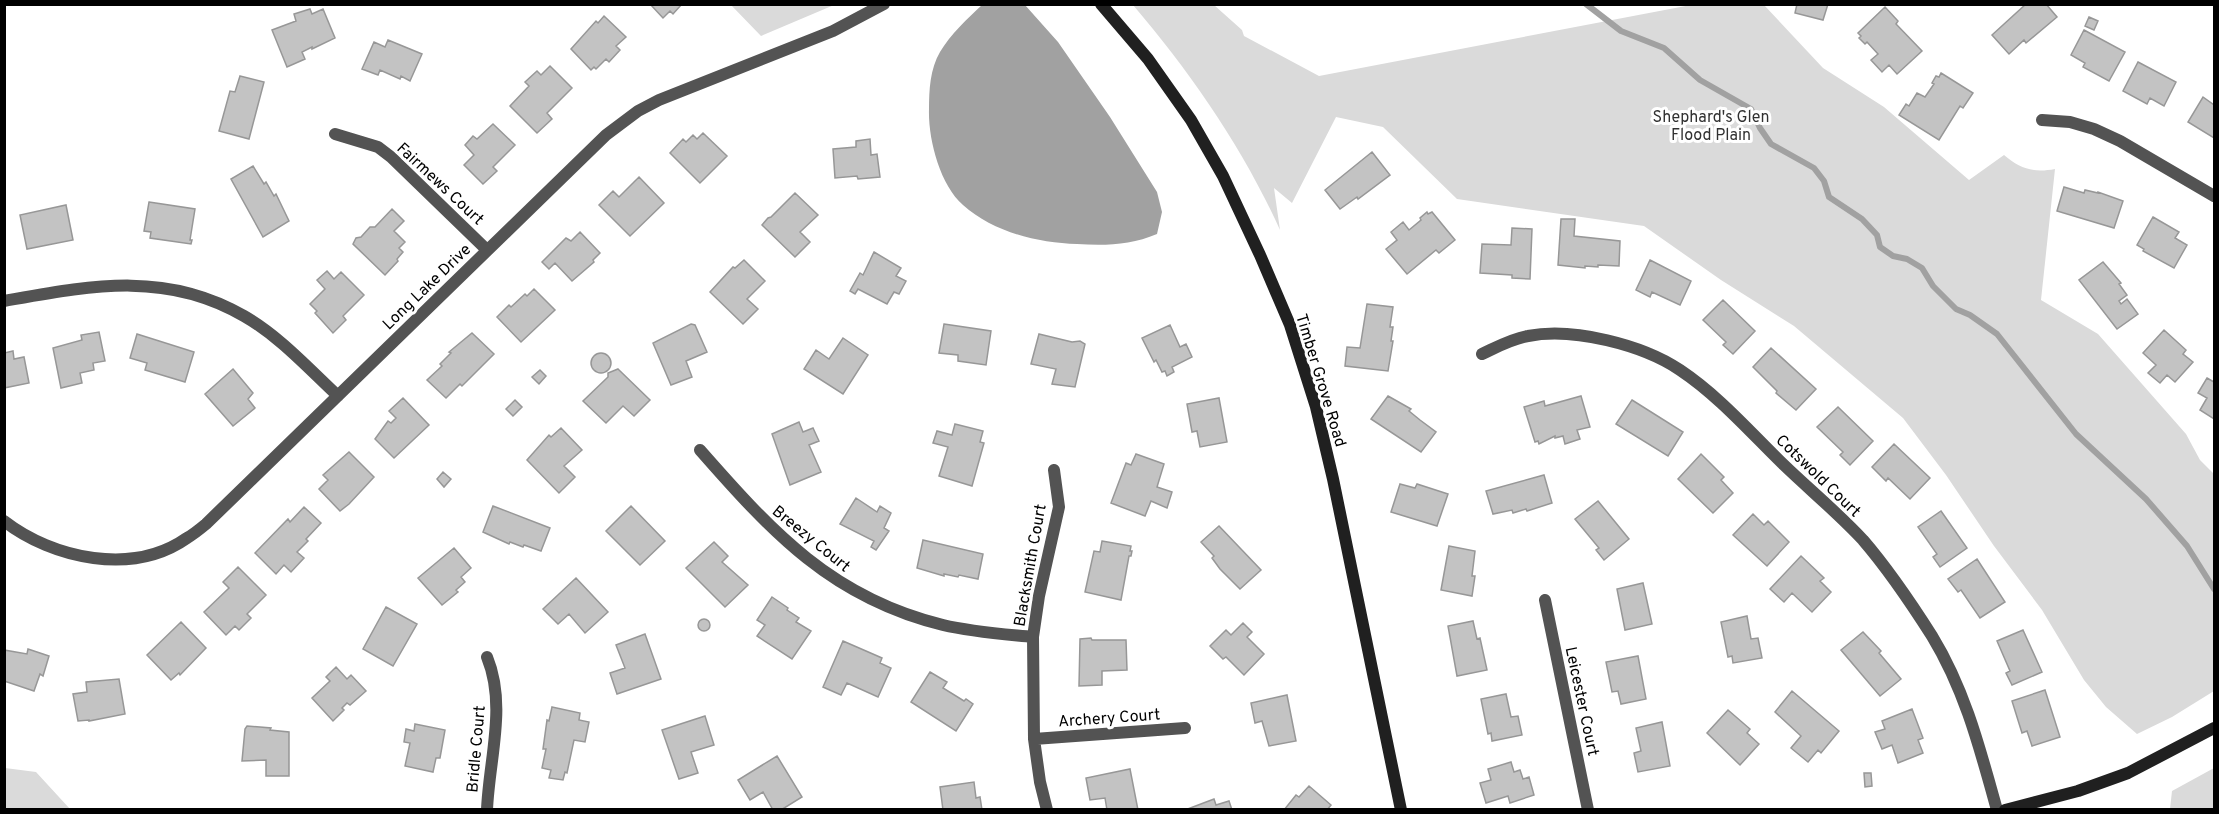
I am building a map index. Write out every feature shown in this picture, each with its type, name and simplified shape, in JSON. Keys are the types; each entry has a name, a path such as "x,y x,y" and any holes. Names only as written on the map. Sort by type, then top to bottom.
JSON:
{"street":[{"name":"Long Lake Drive","path":"4,521 19,532 43,544 71,554 96,558 148,555 186,539 206,524 606,135 638,111 694,85 833,31 884,4"},
{"name":"Timber Grove Road","path":"1101,4 1148,59 1191,120 1223,176 1290,326 1316,407 1333,479 1401,810"},
{"path":"2042,120 2070,122 2094,129 2120,141 2214,196"},
{"name":"Fairmews Court","path":"335,134 378,147 488,250"},
{"path":"4,301 88,286 136,285 173,290 206,298 244,316 277,339 338,396"},
{"name":"Cotswold Court","path":"1482,354 1505,342 1529,335 1585,337 1622,344 1650,355 1679,370 1708,392 1862,540 1896,583 1932,637 1956,682 1975,728 1997,810"},
{"name":"Breezy Court","path":"700,450 759,516 788,544 851,589 926,620 977,631 1033,637"},
{"name":"Blacksmith Court","path":"1047,810 1040,782 1034,739 1033,637 1039,596 1059,507 1054,470"},
{"name":"Leicester Court","path":"1545,600 1588,810"},
{"name":"Bridle Court","path":"487,657 495,676 496,726 488,778 487,810"},
{"name":"Archery Court","path":"1034,739 1185,728"},
{"path":"2005,810 2078,791 2128,773 2214,728"}],"green space":[{"path":"731,5 834,5 761,36"},
{"name":"Shephard's Glen Flood Plain","path":"1133,5 1214,5 1242,30 1244,36 1319,76 1691,5 1764,5 1823,68 1884,107 1969,180 2004,155 2028,169 2055,169 2041,300 2098,334 2186,434 2200,460 2214,474 2214,691 2172,717 2137,734 2106,707 2084,680 2042,610 1903,418 1794,326 1721,280 1644,226 1457,199 1383,127 1336,117 1292,203 1274,188 1280,230 1233,141 1195,84"},
{"path":"5,768 36,772 70,809 5,808"},
{"path":"2214,768 2214,809 2170,809 2172,791"}],"shaded area":[{"path":"982,5 1025,5 1058,42 1110,117 1157,192 1162,212 1157,234 1128,243 1108,245 1062,243 1032,238 1002,229 975,214 963,205 948,186 937,161 929,121 930,87 937,59 954,33"}],"building":[{"path":"650,4 682,4 673,14 670,11 663,18"},
{"path":"1797,4 1828,4 1823,20 1795,13"},
{"path":"2026,4 2046,4 2057,17 2026,43 2024,40 2009,54 1992,35"},
{"path":"1885,7 1898,21 1896,24 1922,51 1897,74 1889,65 1882,72 1871,60 1878,54 1867,42 1865,44 1859,38 1861,36 1858,33"},
{"path":"310,9 312,14 323,9 335,38 302,52 305,59 287,67 272,30 296,21 294,14"},
{"path":"604,16 626,37 616,46 620,50 609,62 606,59 596,69 594,67 591,70 571,49 596,21 598,23"},
{"path":"2089,17 2098,21 2094,30 2085,26"},
{"path":"2084,30 2125,52 2109,81 2083,67 2085,63 2071,55"},
{"path":"388,40 422,54 410,81 380,70 378,75 362,69 374,42 385,47"},
{"path":"2138,62 2176,82 2164,106 2150,98 2147,104 2123,91"},
{"path":"550,66 572,88 547,113 552,119 537,133 510,106 529,86 525,82 537,71 541,75"},
{"path":"1941,73 1973,93 1963,108 1960,106 1939,140 1899,115 1906,104 1909,106 1917,93 1925,97 1934,84 1932,83 1936,76 1939,77"},
{"path":"240,76 264,82 249,139 219,131 230,91 235,92"},
{"path":"2203,97 2214,105 2214,138 2188,122"},
{"path":"493,124 515,145 493,167 497,171 483,184 464,165 474,155 465,145 473,136 477,139"},
{"path":"703,133 727,156 700,183 670,153 683,139 686,142 693,135 697,139"},
{"path":"870,139 871,155 877,154 880,177 835,178 833,149 856,147 856,141"},
{"path":"1372,152 1390,175 1358,199 1357,197 1340,209 1325,190"},
{"path":"253,166 264,184 266,182 274,196 276,194 289,221 263,237 231,179"},
{"path":"639,177 664,203 630,236 599,205 613,191 619,197"},
{"path":"2064,187 2084,193 2085,190 2098,192 2123,201 2114,228 2057,211"},
{"path":"795,193 818,215 800,232 810,242 795,257 762,225"},
{"path":"149,202 195,209 191,244 150,238 151,232 144,231"},
{"path":"66,205 73,240 27,249 20,215"},
{"path":"392,209 404,221 394,231 405,242 399,248 403,252 397,259 398,261 385,275 353,244 356,238 361,237 370,227 375,227"},
{"path":"1427,212 1428,214 1432,212 1455,240 1439,253 1436,250 1407,274 1386,249 1397,240 1391,232 1403,222 1409,230"},
{"path":"2153,217 2179,232 2175,238 2187,245 2174,268 2143,251 2144,249 2137,245"},
{"path":"1561,219 1575,219 1574,236 1620,241 1619,266 1598,265 1598,267 1585,266 1585,268 1558,265"},
{"path":"1512,228 1532,229 1530,279 1512,278 1512,275 1480,273 1482,244 1511,245"},
{"path":"580,232 600,253 593,260 594,262 572,281 555,263 549,269 542,262 566,238 571,241"},
{"path":"874,252 901,268 896,276 906,281 899,294 894,292 887,304 858,289 855,294 850,291 860,273 863,275"},
{"path":"744,260 765,281 747,299 758,309 743,324 710,292 733,267 735,268"},
{"path":"1650,260 1691,281 1680,305 1652,292 1650,297 1636,290"},
{"path":"2103,262 2121,283 2119,284 2127,295 2119,301 2121,304 2127,299 2138,314 2117,329 2079,280"},
{"path":"327,271 334,279 341,272 364,295 343,316 346,320 333,333 310,304 325,289 317,280"},
{"path":"534,289 555,310 521,342 497,317 509,305 511,307"},
{"path":"1723,300 1755,331 1733,354 1723,345 1726,342 1703,320"},
{"path":"1367,304 1393,307 1390,327 1393,327 1391,341 1393,341 1388,371 1345,366 1347,347 1360,348"},
{"path":"691,324 695,325 707,352 686,361 692,377 671,385 653,343"},
{"path":"944,324 991,331 986,365 958,361 958,355 939,353"},
{"path":"1170,325 1180,347 1186,344 1192,357 1172,367 1174,372 1167,376 1165,371 1162,372 1156,360 1154,362 1142,338"},
{"path":"2164,330 2186,350 2183,354 2193,362 2175,382 2167,375 2160,383 2148,373 2156,365 2143,353"},
{"path":"99,332 105,361 93,363 94,370 80,373 82,383 61,388 53,348 82,340 81,335"},
{"path":"472,333 494,354 462,386 460,384 446,398 427,380 442,366 440,364 451,353 449,352"},
{"path":"137,334 194,352 185,382 145,370 147,363 130,358"},
{"path":"1039,334 1072,342 1080,341 1085,344 1075,387 1052,384 1056,369 1031,364"},
{"path":"843,338 868,355 843,394 804,369 816,350 829,359"},
{"path":"1771,348 1816,389 1796,410 1776,393 1777,391 1753,367"},
{"path":"13,351 14,359 24,357 29,383 4,388 4,353"},
{"path":"601,353 608,356 611,363 608,370 601,373 594,370 591,363 594,356"},
{"path":"233,369 253,393 248,399 255,408 233,426 205,394"},
{"path":"618,369 650,400 634,416 623,406 606,423 583,401 608,377 608,373"},
{"path":"540,370 546,376 539,384 532,377"},
{"path":"2207,378 2214,382 2214,419 2200,410 2207,398 2198,393"},
{"path":"1388,396 1411,409 1409,411 1436,432 1421,452 1371,419"},
{"path":"1581,396 1590,427 1577,430 1580,439 1565,444 1563,436 1555,438 1555,436 1539,444 1538,441 1535,442 1524,407 1544,401 1545,406"},
{"path":"403,398 429,425 394,458 375,439 388,421 391,423 396,418 389,411"},
{"path":"1219,398 1227,442 1200,447 1197,431 1192,432 1187,404"},
{"path":"515,400 522,407 513,416 506,409"},
{"path":"1632,400 1683,432 1668,456 1616,424"},
{"path":"1838,407 1873,441 1850,465 1840,455 1843,452 1817,427"},
{"path":"799,422 803,432 813,428 819,441 809,445 821,472 790,485 772,434"},
{"path":"955,424 983,431 980,442 984,443 972,486 939,476 948,447 933,443 937,431 952,435"},
{"path":"561,428 582,450 564,466 575,477 559,493 527,460 549,435 551,437"},
{"path":"1894,444 1930,478 1910,499 1888,478 1886,481 1872,467"},
{"path":"349,452 374,477 340,511 319,489 328,480 323,475"},
{"path":"1136,454 1164,464 1157,487 1172,492 1167,508 1151,501 1145,516 1111,503 1126,463 1131,465"},
{"path":"1701,454 1724,477 1721,480 1733,493 1713,513 1678,479"},
{"path":"443,472 451,479 444,487 437,479"},
{"path":"1544,475 1552,503 1527,511 1526,509 1513,513 1512,510 1493,514 1486,491"},
{"path":"1400,484 1415,488 1417,484 1448,494 1437,526 1391,512"},
{"path":"856,498 877,512 880,506 891,513 884,528 889,531 876,550 871,547 874,541 840,524"},
{"path":"1598,501 1629,539 1604,560 1596,550 1599,548 1575,519"},
{"path":"493,506 550,528 541,551 524,545 523,547 510,542 509,544 483,532"},
{"path":"631,506 665,541 640,565 606,531"},
{"path":"304,507 321,523 297,552 304,558 291,572 284,565 276,574 255,553 288,519 290,522"},
{"path":"1941,511 1967,548 1940,567 1933,557 1937,554 1918,527"},
{"path":"1753,514 1764,525 1768,521 1789,542 1767,566 1733,535"},
{"path":"1219,526 1261,570 1240,589 1220,569 1212,558 1214,556 1201,542"},
{"path":"923,540 983,554 978,579 959,575 958,577 944,574 944,576 917,568"},
{"path":"1102,541 1131,546 1130,551 1132,551 1129,556 1121,600 1085,592 1094,551 1100,552"},
{"path":"714,542 728,556 722,562 748,585 725,607 686,568"},
{"path":"1449,546 1475,551 1472,596 1441,590"},
{"path":"454,548 471,568 461,577 465,582 456,590 458,592 442,605 418,578"},
{"path":"1801,556 1824,578 1820,581 1831,592 1812,612 1792,593 1784,602 1770,589"},
{"path":"1977,559 2005,602 1980,618 1961,590 1958,592 1948,579"},
{"path":"238,567 266,595 247,614 251,618 239,630 235,626 226,635 204,612 229,588 223,582"},
{"path":"576,578 608,612 585,633 569,614 558,624 543,609"},
{"path":"1643,583 1652,624 1625,630 1617,589"},
{"path":"772,597 799,618 796,622 811,631 792,659 757,636 765,625 757,620"},
{"path":"386,607 417,624 393,666 363,649"},
{"path":"1747,616 1751,639 1758,638 1762,658 1733,663 1732,656 1728,657 1721,622"},
{"path":"704,619 710,625 704,631 698,625"},
{"path":"1473,621 1477,639 1480,638 1487,670 1457,676 1448,626"},
{"path":"181,622 206,648 180,675 179,673 171,680 147,655"},
{"path":"1243,623 1252,632 1247,637 1264,654 1244,675 1226,657 1223,659 1210,646 1226,630 1231,635"},
{"path":"2023,630 2042,672 2012,685 2006,673 2010,671 1997,641"},
{"path":"1863,632 1881,651 1879,653 1901,679 1880,696 1841,650"},
{"path":"645,634 661,679 617,694 610,673 625,668 616,645"},
{"path":"1091,638 1092,640 1126,640 1127,670 1102,671 1102,685 1079,686 1080,639"},
{"path":"843,641 882,658 880,663 891,668 878,697 847,683 841,695 823,687"},
{"path":"28,649 49,656 43,676 40,674 34,691 4,681 4,650 27,654"},
{"path":"1638,656 1646,699 1621,704 1618,691 1612,692 1606,662"},
{"path":"336,667 347,679 351,675 366,691 350,705 347,703 342,708 344,710 333,721 312,698 330,681 326,677"},
{"path":"930,672 947,682 943,688 973,704 956,731 911,702"},
{"path":"119,679 125,714 78,721 73,694 87,692 86,682"},
{"path":"2045,690 2060,737 2032,746 2027,731 2022,733 2012,701"},
{"path":"1792,691 1839,731 1821,753 1818,750 1808,762 1791,748 1801,736 1775,712"},
{"path":"1506,694 1511,717 1518,716 1522,735 1492,741 1491,733 1488,734 1481,699"},
{"path":"1287,695 1296,741 1269,746 1262,721 1255,723 1251,703"},
{"path":"552,707 580,713 579,720 589,722 585,742 574,740 567,773 565,772 563,780 549,778 551,770 542,768 546,749 543,749 547,720 549,721"},
{"path":"1912,709 1923,738 1918,740 1923,753 1898,763 1892,745 1882,749 1875,732 1885,729 1882,721"},
{"path":"1728,710 1750,729 1747,733 1759,744 1740,765 1707,733"},
{"path":"705,716 714,745 691,752 698,773 679,779 662,730"},
{"path":"1662,722 1670,766 1638,772 1634,753 1641,751 1636,728"},
{"path":"415,724 445,730 440,758 436,758 433,772 405,766 410,743 404,742 406,729 414,731"},
{"path":"247,726 289,732 289,776 266,776 266,760 242,761"},
{"path":"777,756 802,797 781,810 773,810 763,792 750,800 738,780"},
{"path":"1511,762 1514,772 1520,770 1523,779 1529,777 1534,795 1510,803 1508,796 1486,803 1480,783 1491,780 1488,769"},
{"path":"1130,769 1138,810 1107,810 1105,798 1090,800 1086,778"},
{"path":"1864,773 1871,773 1872,786 1865,787"},
{"path":"974,782 976,798 980,797 982,810 943,810 940,787"},
{"path":"1309,786 1331,805 1327,810 1284,810 1296,795 1299,797"},
{"path":"1214,799 1216,805 1229,801 1232,810 1185,810"}],"waterway":[{"path":"1586,4 1621,31 1664,48 1700,80 1751,109 1771,144 1814,168 1824,181 1829,197 1862,219 1877,235 1880,247 1893,256 1907,259 1922,268 1933,286 1956,309 1970,315 1997,334 2076,434 2146,499 2187,546 2214,589"}]}
